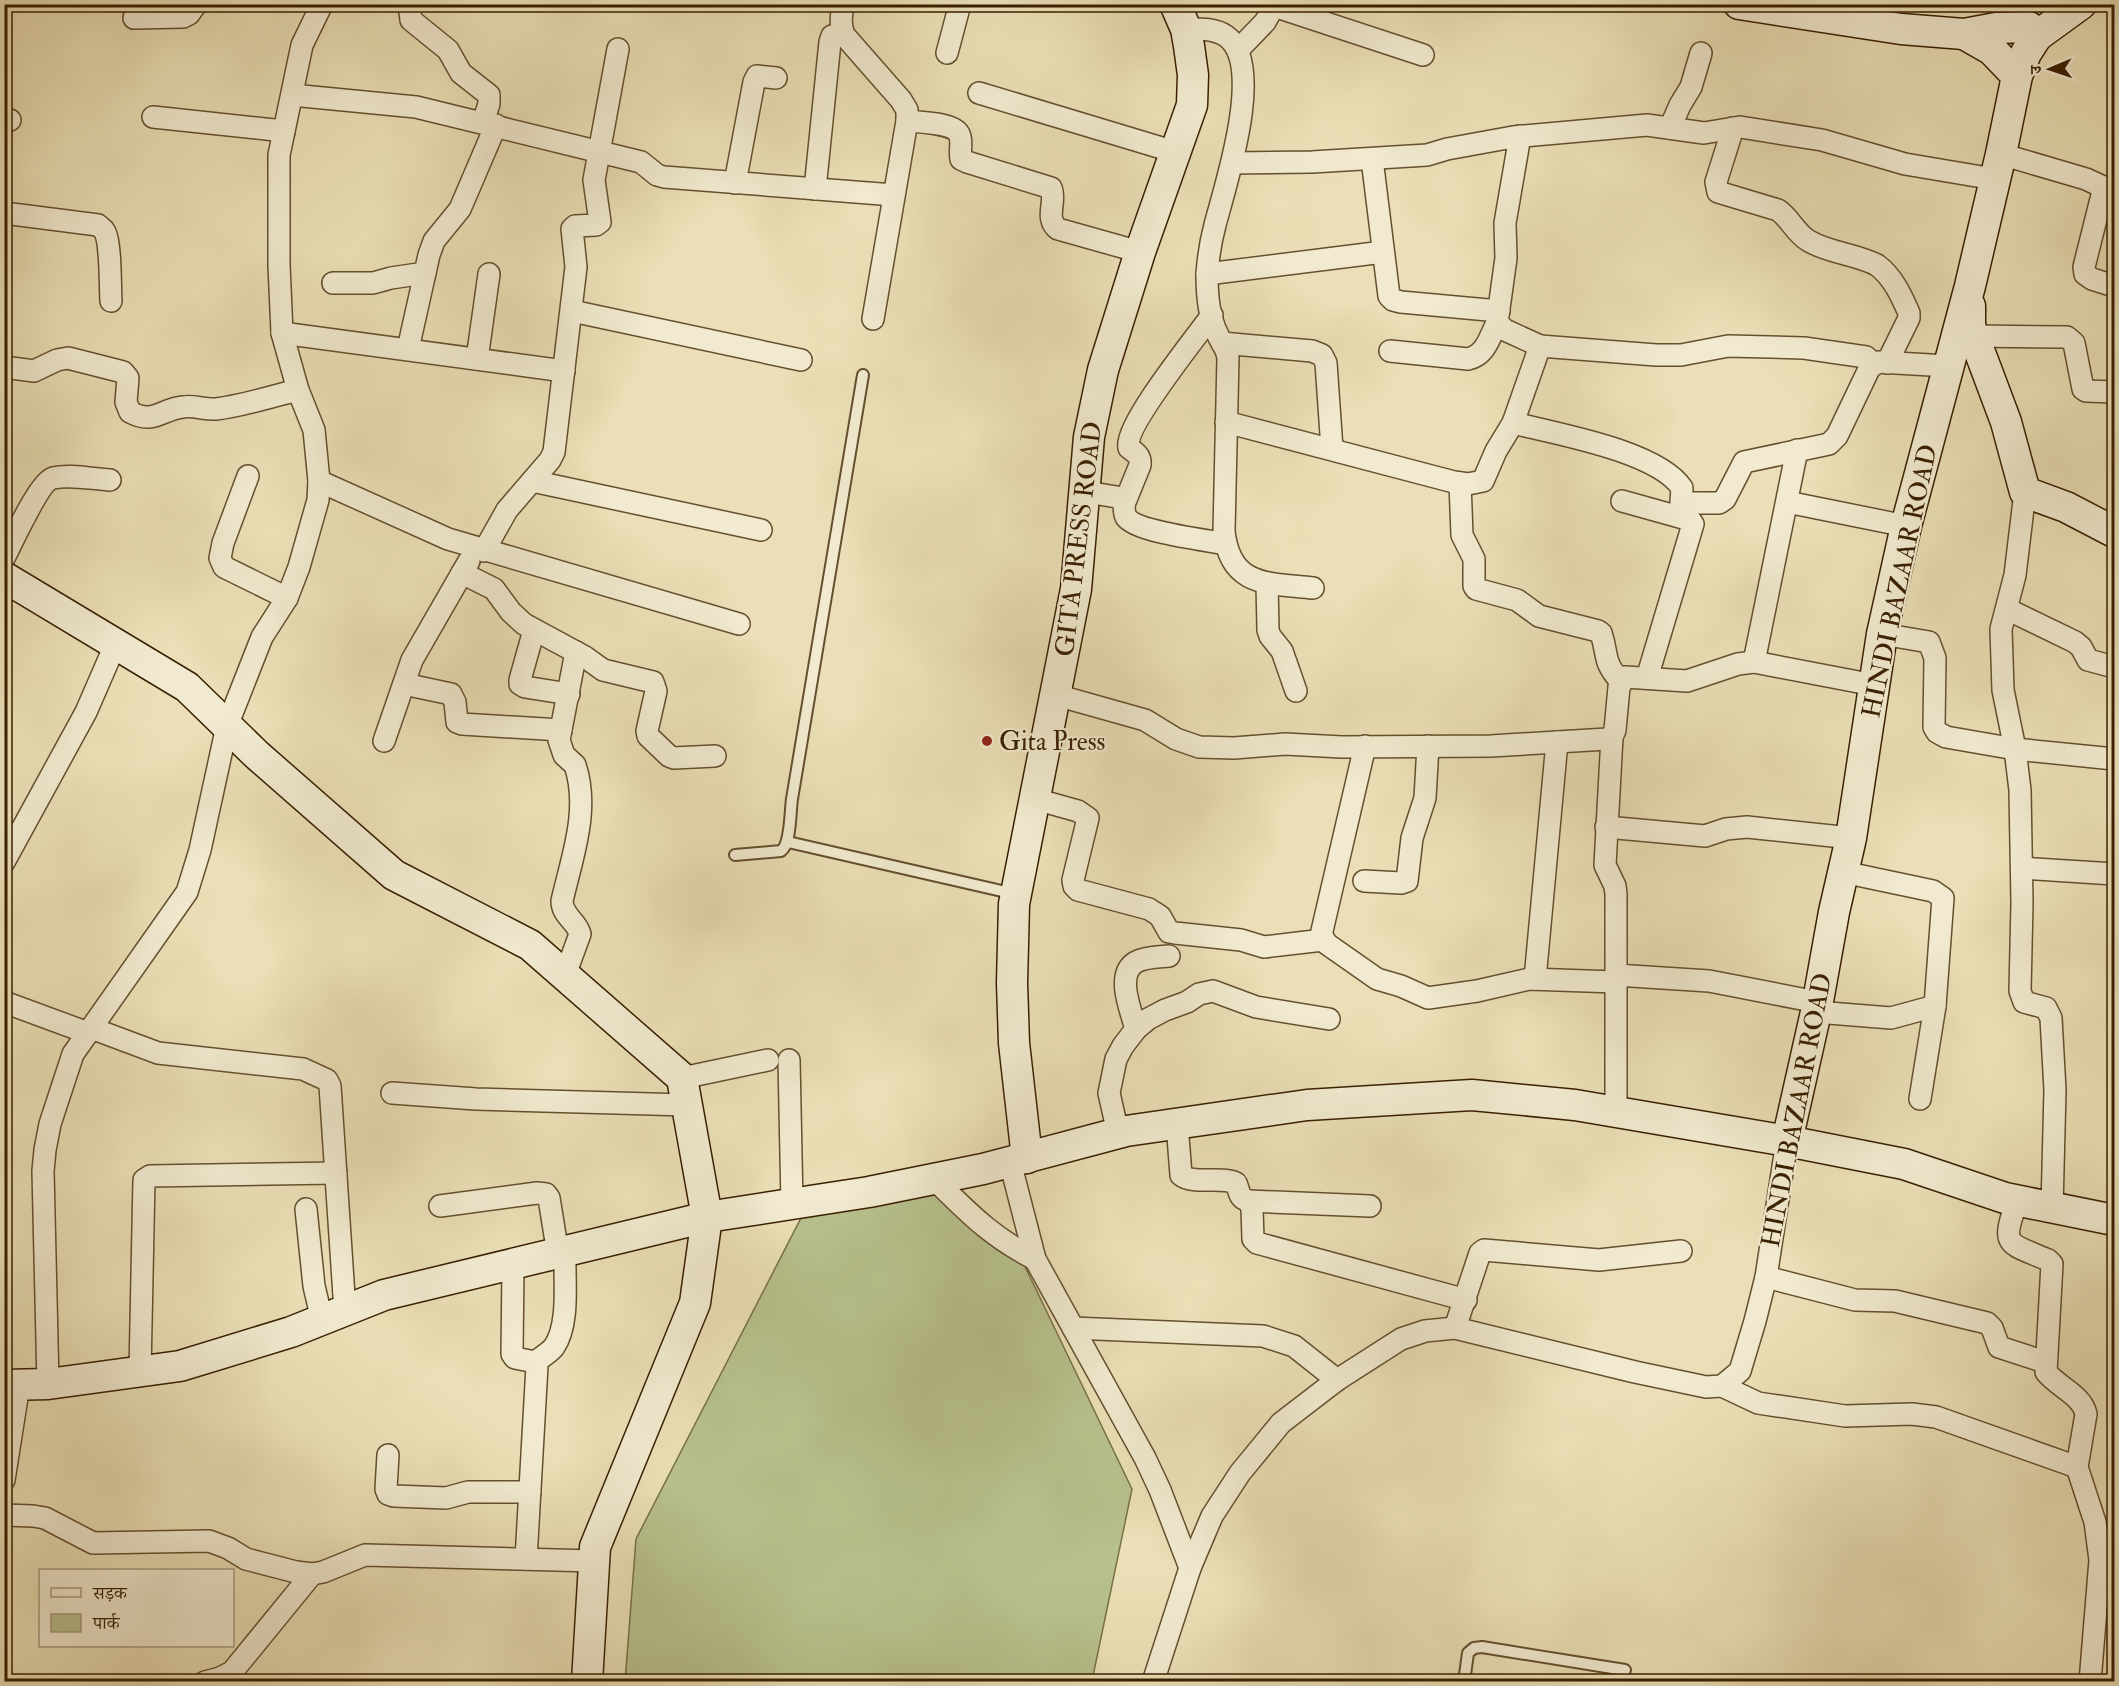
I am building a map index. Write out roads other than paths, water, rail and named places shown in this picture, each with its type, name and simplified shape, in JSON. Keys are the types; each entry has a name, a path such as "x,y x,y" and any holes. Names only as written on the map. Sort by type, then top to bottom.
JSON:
{"street":[{"path":"134,18 183,17 189,14 196,4"},
{"path":"408,350 434,241 460,209 489,124 489,95 461,73 448,50 411,20 409,4"},
{"path":"843,4 841,18 843,32 901,99 907,110 873,319"},
{"path":"947,53 960,4"},
{"path":"1739,4 1901,29 1964,34 2038,23 2081,4"},
{"path":"4,1480 24,1384 45,1150 50,1124 73,1054 187,892 200,850 227,726 262,637 287,598 318,500 319,481 314,430 298,390 282,333 279,265 279,166 302,45 316,5"},
{"path":"1238,50 1258,30 1275,5 1423,55"},
{"path":"1180,17 1227,36 1238,50 1242,75 1240,127 1233,163 1214,227 1208,274 1216,332 1227,350 1228,358 1226,544 1232,562 1244,575 1260,582 1313,588"},
{"name":"GITA PRESS ROAD","path":"1018,1160 1012,940 1016,894 1077,589 1089,437 1103,370 1140,252 1192,105 1193,75 1180,17"},
{"name":"HINDI BAZAAR ROAD","path":"1722,1386 1740,1371 1766,1277 1787,1141 1851,838 1882,634 1906,526 1970,286 2017,76 2038,23"},
{"path":"815,189 830,42 832,36 843,32"},
{"path":"1964,34 1992,50 2017,76"},
{"path":"384,741 417,651 462,573 507,510 554,453 576,267 572,229 575,226 596,225 600,222 594,180 618,49"},
{"path":"1670,128 1691,87 1701,53"},
{"path":"735,183 754,82 757,76 776,78"},
{"path":"979,93 1175,152"},
{"path":"292,95 392,104 489,124 641,162 657,176 894,195"},
{"path":"153,117 284,131"},
{"path":"907,121 952,127 961,138 961,159 1051,188 1053,194 1052,225 1058,229 1140,252"},
{"path":"1233,163 1312,162 1426,155 1520,136 1647,125 1704,133 1740,127 1822,140 1905,164 1998,166 2066,173 2110,190 2084,267 2085,274 2092,279 2115,286"},
{"path":"1622,501 1681,510 1719,503 1725,499 1744,462 1829,444 1834,440 1870,367 1880,363 1909,318 1909,313 1896,285 1877,265 1809,242 1778,210 1718,192 1716,182 1732,128"},
{"path":"1390,351 1468,359 1477,357 1482,352 1498,317 1506,258 1505,223 1520,136"},
{"path":"1372,159 1389,296 1393,300 1498,317"},
{"path":"4,213 98,225 103,229 108,249 111,301"},
{"path":"1208,274 1383,252"},
{"path":"333,283 373,283 425,273"},
{"path":"477,359 489,274"},
{"path":"1970,286 1970,326 2006,422 2025,492 2015,575 2001,629 2003,690 2015,749 2020,790 2022,868 2020,991 2025,1002 2046,1008 2051,1018 2055,1090 2052,1208"},
{"path":"1211,308 1141,413 1132,431 1128,444 1129,448 1138,455 1140,465 1125,502 1125,511 1129,519 1147,528 1226,544"},
{"path":"572,311 801,360"},
{"path":"1498,317 1505,330 1540,346 1656,355 1681,355 1728,346 1804,348 1866,357 1880,363 1948,366"},
{"path":"282,333 564,371"},
{"path":"1973,336 2067,337 2074,343 2082,389 2115,392"},
{"path":"1222,343 1312,351 1322,356 1326,363 1332,449"},
{"path":"1226,422 1460,483 1483,482 1496,451 1513,423 1540,346"},
{"path":"4,367 34,371 57,360 68,358 123,372 128,378 126,402 130,412 138,417 154,418 181,407 214,409 298,390"},
{"path":"1513,423 1629,453 1669,475 1682,488 1681,510 1690,519 1693,530 1647,678"},
{"path":"1754,662 1797,450"},
{"path":"248,476 223,543 220,558 224,567 287,598"},
{"path":"4,558 38,493 50,479 60,477 110,480"},
{"path":"319,481 447,539 739,624"},
{"path":"532,481 761,530"},
{"path":"1460,483 1462,535 1474,559 1476,589 1517,600 1539,616 1602,633 1609,668 1621,682"},
{"path":"1086,492 1123,498 1125,502"},
{"path":"2025,492 2066,507 2115,532"},
{"path":"1787,502 1906,526"},
{"path":"462,573 494,589 511,612 534,630 576,652 603,670 653,682 656,691 647,732 669,756 681,759 715,756"},
{"path":"4,577 187,687 257,755 394,875 530,945 565,975 684,1092 707,1217 695,1303 595,1547 587,1682"},
{"path":"1267,583 1268,630 1282,651 1296,691"},
{"path":"2007,609 2075,642 2081,647 2088,660 2115,667"},
{"path":"534,630 520,684 525,687 569,694"},
{"path":"1882,634 1929,642 1933,650 1934,727 1946,737 2015,749 2115,759"},
{"path":"4,862 86,712 116,643"},
{"path":"565,975 580,939 580,930 565,913 562,902 582,807 576,765 564,755 560,749 559,740 576,652"},
{"path":"1616,1113 1616,894 1615,886 1605,865 1612,736 1615,730 1621,682 1626,677 1687,681 1738,664 1754,662 1874,685"},
{"path":"404,684 451,694 455,702 457,722 462,724 561,730"},
{"path":"1056,694 1145,720 1176,739 1199,747 1233,748 1285,744 1491,746 1607,739 1612,736"},
{"path":"1535,979 1557,742"},
{"path":"1323,940 1322,931 1365,746"},
{"path":"1364,881 1401,884 1407,881 1412,838 1425,798 1428,746"},
{"path":"1035,799 1078,811 1088,818 1073,880 1078,890 1149,909 1160,916 1169,932 1241,940 1271,947 1323,940 1377,979 1401,986 1428,998 1535,979 1616,978 1709,981 1816,1007 1890,1018 1935,1006"},
{"path":"1606,827 1705,836 1726,829 1747,827 1851,838"},
{"path":"2022,868 2115,874"},
{"path":"1843,872 1933,891 1943,898 1935,1006 1920,1100"},
{"path":"1136,1029 1126,986 1130,968 1143,959 1169,956"},
{"path":"1118,1133 1109,1093 1116,1059 1136,1029 1165,1010 1187,1002 1205,991 1213,991 1256,1006 1329,1020"},
{"path":"4,1002 158,1053 303,1069 327,1080 330,1086 336,1173 334,1315"},
{"path":"392,1093 476,1099 684,1092 778,1060 792,1204"},
{"path":"24,1384 180,1366 291,1332 384,1296 707,1217 869,1192 934,1179 1018,1160 1118,1133 1307,1106 1472,1095 1575,1106 1787,1141 1904,1164 2017,1201 2115,1220"},
{"path":"1177,1124 1181,1175 1187,1179 1229,1180 1236,1183 1239,1195 1249,1202 1370,1206"},
{"path":"1018,1160 1035,1259 1145,1458 1190,1568"},
{"path":"140,1371 142,1186 144,1180 150,1176 336,1173"},
{"path":"934,1179 990,1233 1035,1259"},
{"path":"440,1206 537,1193 546,1194 549,1198 561,1253 564,1319 561,1335 549,1353 535,1362 515,1358 512,1354 513,1266"},
{"path":"2017,1201 2007,1229 2010,1241 2052,1264 2046,1372 2085,1407 2086,1414 2077,1467 2099,1542 2100,1560 2090,1682"},
{"path":"1249,1202 1252,1209 1253,1239 1262,1246 1466,1300"},
{"path":"306,1209 314,1286 334,1315"},
{"path":"1455,1328 1480,1253 1484,1250 1599,1260 1681,1251"},
{"path":"1766,1277 1855,1300 1895,1301 1987,1323 1992,1328 1999,1347 2045,1362"},
{"path":"1073,1328 1263,1336 1294,1346 1337,1380"},
{"path":"1153,1682 1190,1568 1212,1516 1240,1473 1281,1423 1337,1380 1401,1339 1425,1331 1455,1328 1635,1372 1706,1387 1722,1386 1758,1403 1859,1416 1926,1415 2077,1467"},
{"path":"526,1559 538,1371 535,1362"},
{"path":"388,1455 386,1489 388,1494 394,1496 446,1498 468,1492 530,1492"},
{"path":"2092,1514 2115,1518"},
{"path":"4,1515 45,1518 93,1543 209,1541 228,1548 246,1559 312,1574 323,1572 365,1555 594,1561"},
{"path":"205,1682 232,1672 312,1574"}],"lane":[{"path":"735,855 781,852 788,842 792,799 863,375"},
{"path":"788,842 1016,894"},
{"path":"1464,1682 1468,1653 1474,1648 1482,1647 1625,1670"}],"place":[{"name":"Gita Press","path":"987,741"}]}
